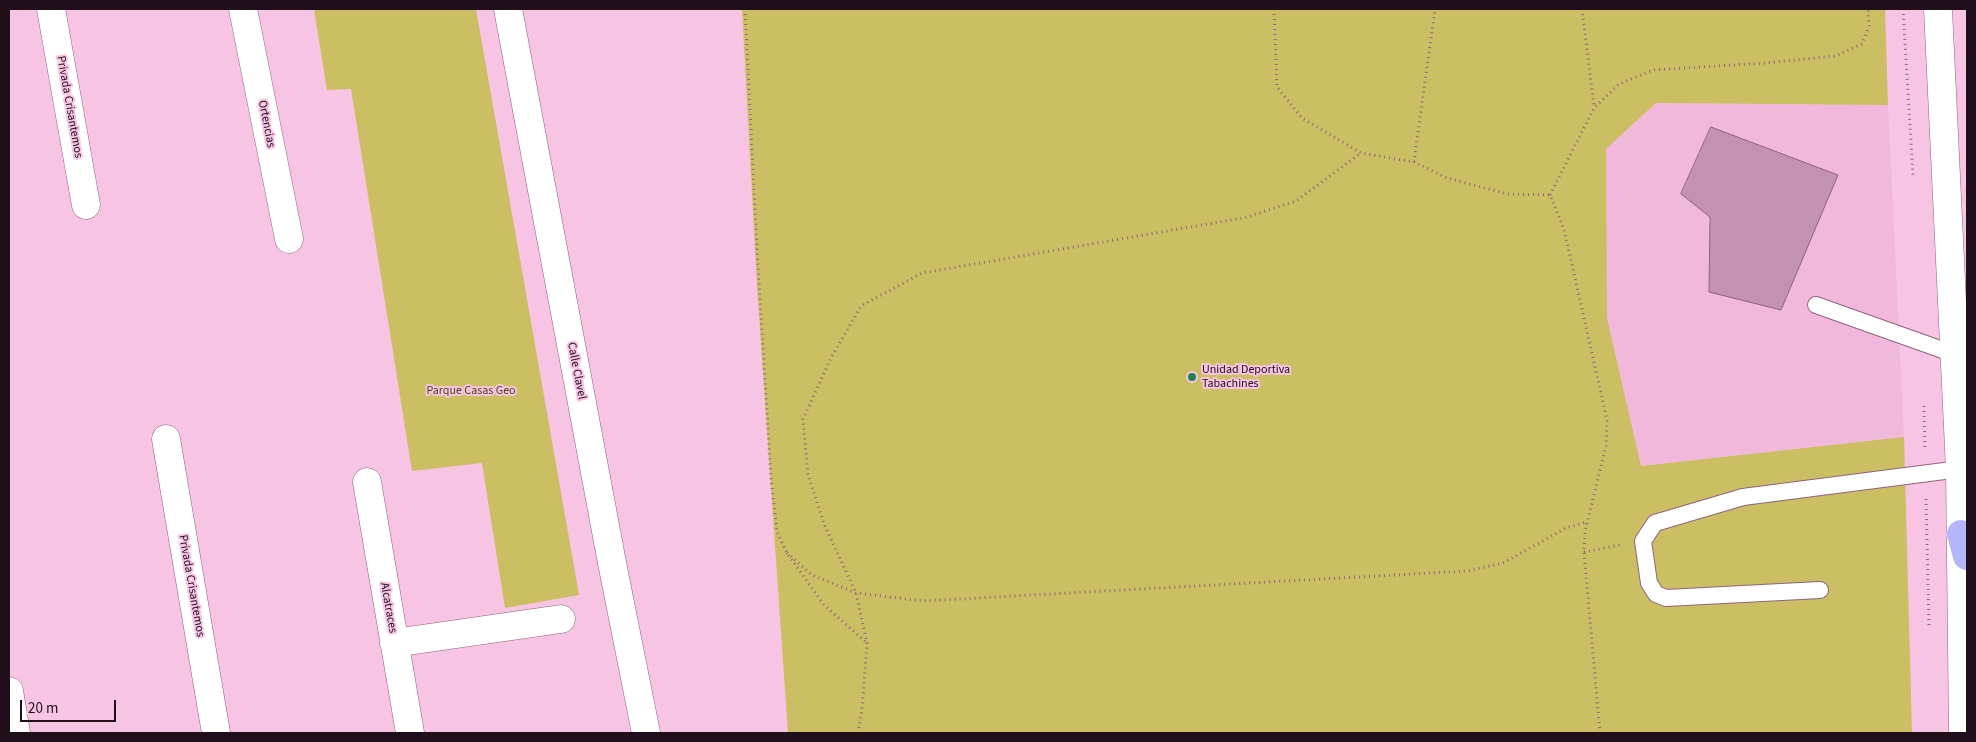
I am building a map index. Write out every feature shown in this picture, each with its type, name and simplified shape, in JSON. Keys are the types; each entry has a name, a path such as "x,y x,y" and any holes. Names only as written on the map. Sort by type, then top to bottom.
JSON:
{"street":[{"name":"Privada Crisantemos","path":"51,9 86,206"},
{"name":"Ortencias","path":"243,9 289,239"},
{"name":"Calle Clavel","path":"508,9 611,558 646,733"},
{"path":"1938,9 1964,545 1963,733"},
{"name":"Privada Crisantemos","path":"166,439 216,733"},
{"name":"Alcatraces","path":"367,482 410,733"},
{"path":"394,643 561,619"},
{"path":"9,691 16,733"}],"lane":[{"path":"1816,305 1954,354"},
{"path":"1820,590 1666,598 1656,594 1649,583 1644,541 1655,523 1743,497 1960,469"}],"path":[{"path":"746,9 758,260 771,478 777,532 787,553 824,605 867,643"},
{"path":"1274,9 1277,87 1302,118 1361,153 1414,162 1447,178 1508,194 1550,196"},
{"path":"1414,162 1435,9"},
{"path":"1582,9 1594,108"},
{"path":"1600,733 1584,552 1587,522 1606,446 1607,420 1564,229 1550,196 1594,108 1619,84 1653,70 1766,63 1835,56 1862,44 1869,26 1868,9"},
{"path":"858,733 862,710 867,643 856,593 824,524 808,476 802,419 831,358 861,306 922,273 1243,218 1296,201 1361,153"},
{"path":"787,553 812,575 856,593 923,601 1467,571 1503,563 1566,528 1587,522"},
{"path":"1584,552 1644,541"}],"shaded area":[{"path":"1656,103 1888,105 1904,437 1641,466 1607,318 1606,149"}],"green space":[{"name":"Parque Casas Geo","path":"314,9 476,9 579,595 505,608 482,463 412,471 351,89 327,90"},
{"name":"Unidad Deportiva Tabachines","path":"742,9 1885,9 1888,105 1656,103 1606,149 1607,318 1641,466 1904,437 1912,733 788,733 757,285"}],"building":[{"path":"1711,127 1838,175 1781,310 1709,292 1710,217 1681,194"}],"place":[{"name":"Unidad Deportiva Tabachines","path":"1192,377"}]}
